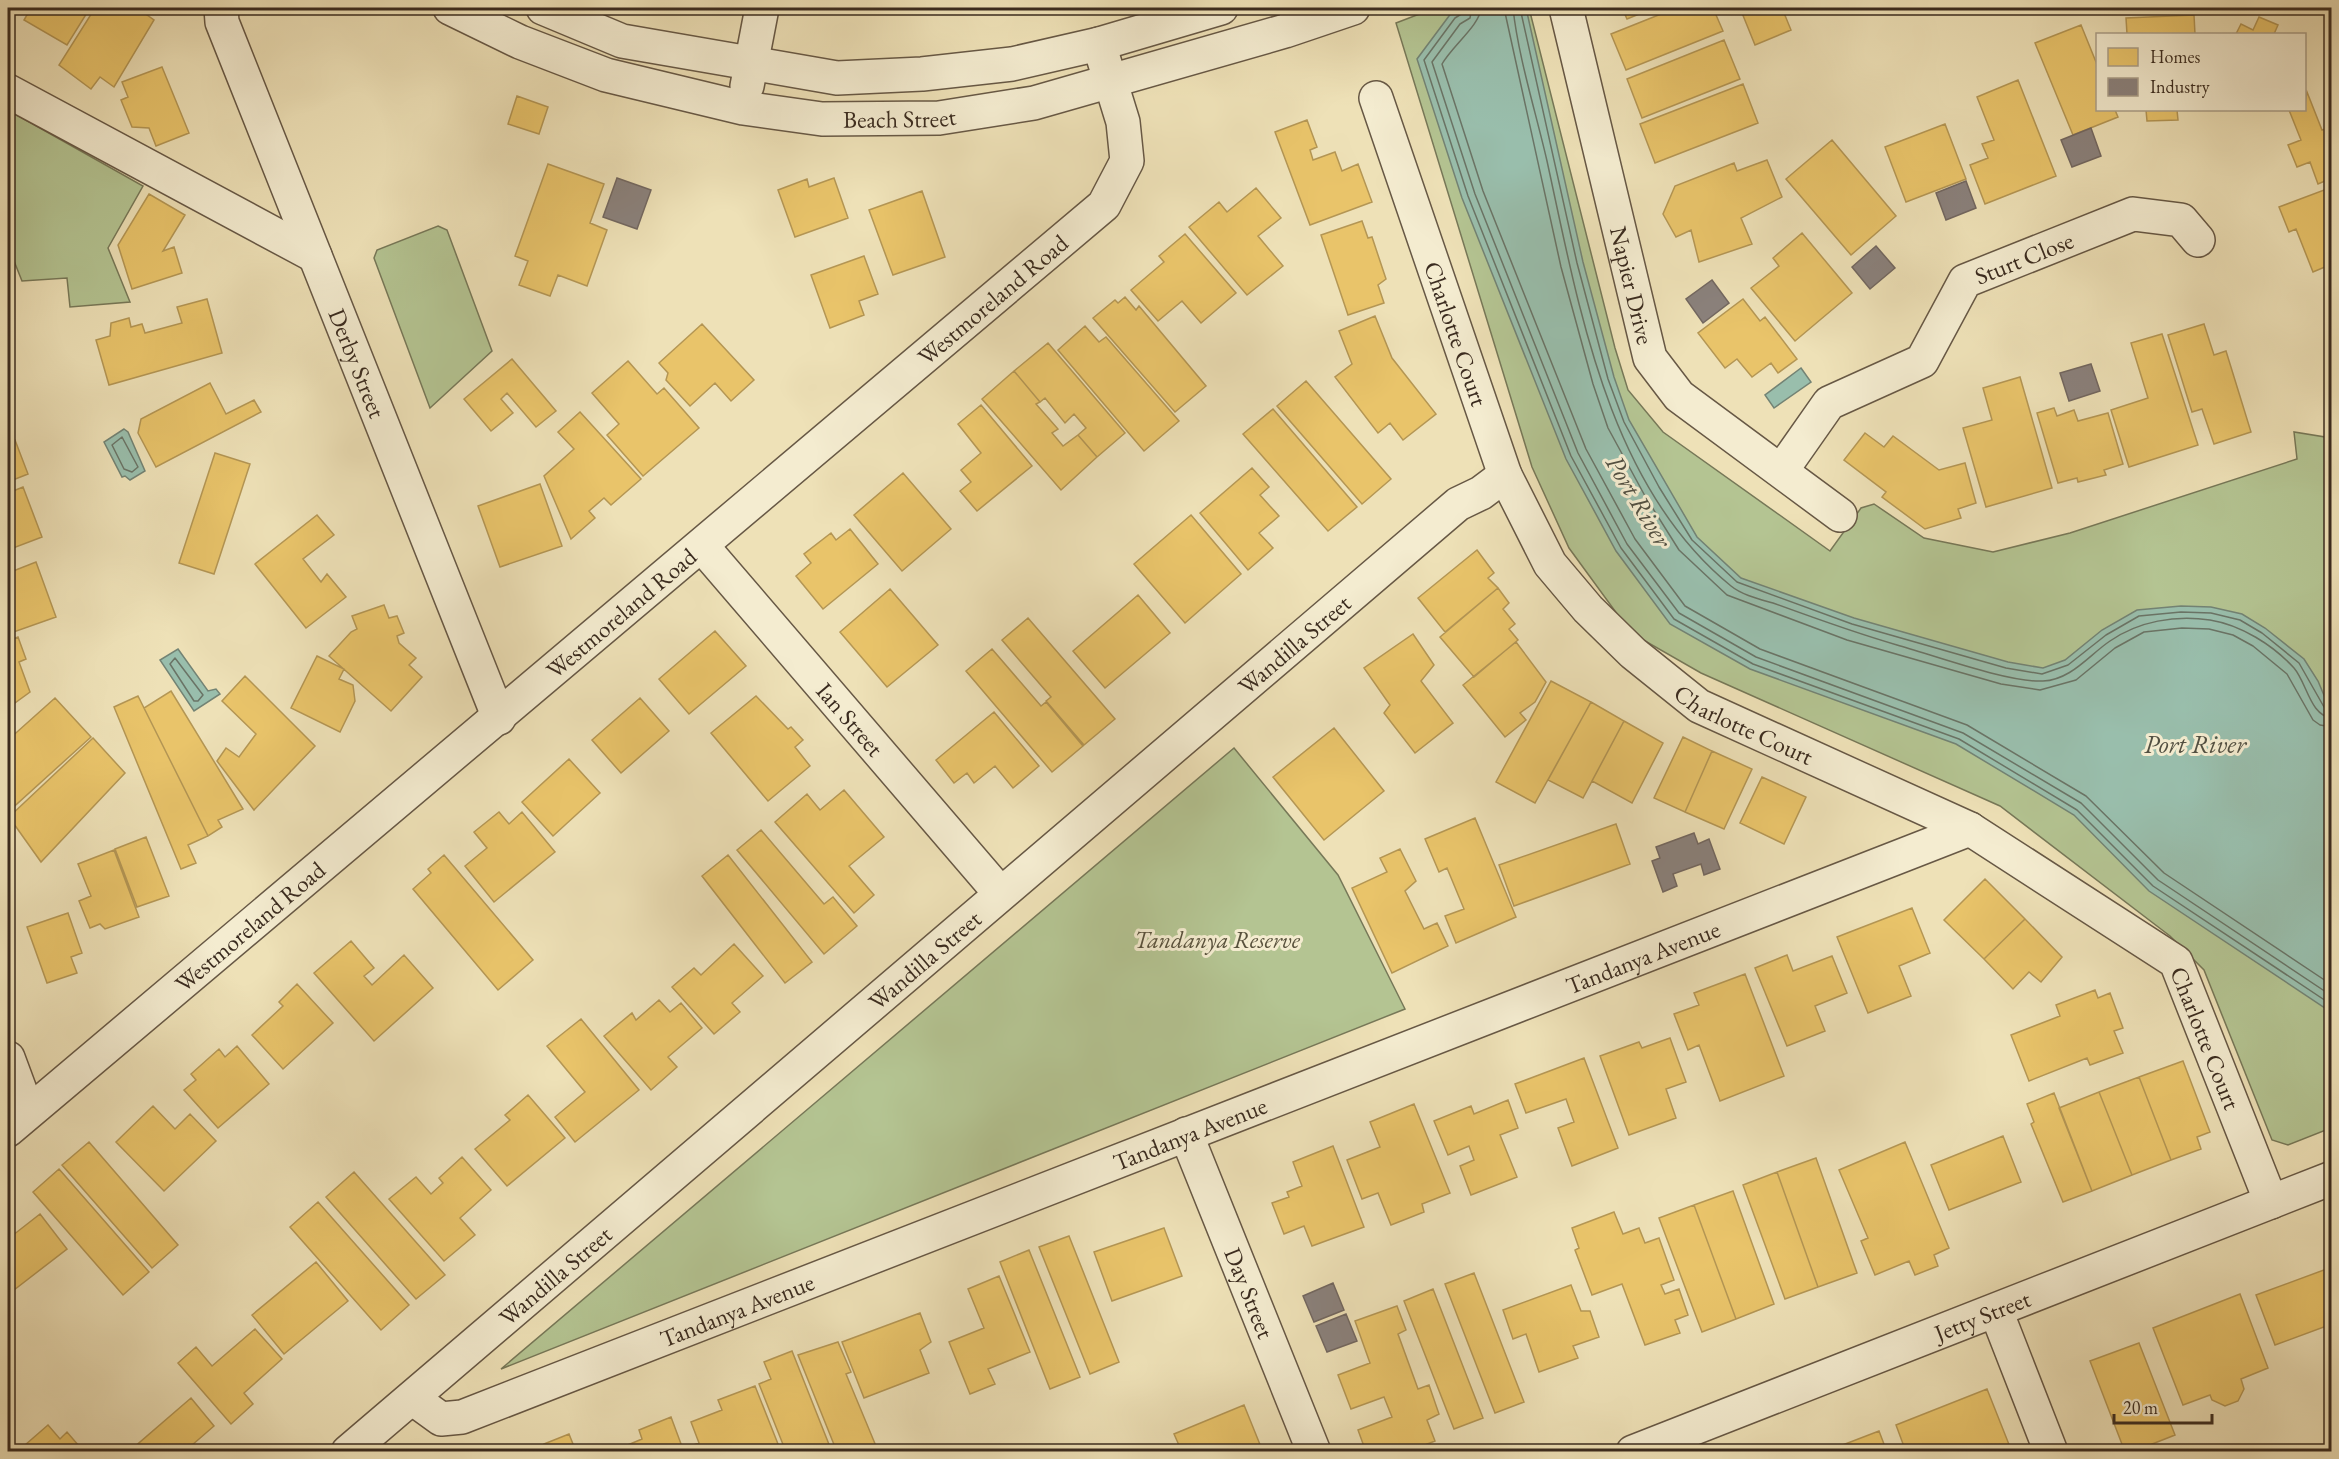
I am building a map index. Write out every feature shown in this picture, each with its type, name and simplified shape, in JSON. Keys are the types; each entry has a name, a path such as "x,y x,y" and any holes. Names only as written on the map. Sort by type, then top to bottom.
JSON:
{"street":[{"name":"Derby Street","path":"221,8 222,22 499,718"},
{"name":"Beach Street","path":"450,8 520,42 606,75 743,108 822,119 939,118 1034,103 1110,83 1353,8"},
{"name":"Beach Street","path":"543,8 622,41 837,78 922,74 1012,64 1099,44 1221,8"},
{"path":"743,108 762,8"},
{"name":"Napier Drive","path":"1566,8 1650,358 1678,396 1782,470 1840,515"},
{"name":"Westmoreland Road","path":"18,1121 499,718 1104,205 1127,161 1123,122 1099,44"},
{"path":"8,91 315,256"},
{"name":"Charlotte Court","path":"1376,98 1505,475 1550,564 1588,609 1633,653 1700,706 1970,829 2176,962 2271,1202"},
{"name":"Sturt Close","path":"1782,470 1829,403 1922,361 1965,281 2133,214 2181,219 2198,240"},
{"name":"Wandilla Street","path":"348,1452 1458,504 1481,493 1505,475"},
{"name":"Ian Street","path":"702,546 1000,893"},
{"name":"Tandanya Avenue","path":"412,1398 441,1419 462,1417 1970,829"},
{"path":"8,1058 18,1121"},
{"name":"Day Street","path":"1186,1134 1314,1452"},
{"name":"Jetty Street","path":"1633,1452 2331,1178"},
{"path":"1996,1311 2051,1452"}],"green space":[{"path":"1435,8 1529,8 1615,348 1628,390 1663,432 1830,551 1861,508 1874,504 1924,538 1993,552 2070,533 2297,459 2294,432 2331,438 2331,1128 2288,1145 2272,1140 2204,970 2170,936 2000,806 1701,673 1631,633 1569,548 1532,467 1396,23"},
{"path":"8,110 143,186 108,248 130,302 70,307 67,278 22,281 8,246"},
{"path":"438,226 447,230 492,351 430,408 374,258 377,250"},
{"name":"Tandanya Reserve","path":"1234,748 1338,875 1405,1009 501,1369"}],"water":[{"name":"Port River","path":"1466,8 1526,8 1583,262 1614,377 1629,420 1697,537 1741,578 1854,618 2008,662 2043,668 2065,660 2102,630 2137,610 2181,606 2211,607 2242,614 2265,628 2304,659 2318,681 2331,712 2331,1012 2149,891 2074,815 1956,744 1750,669 1670,624 1616,551 1566,459 1462,198 1417,59 1452,12"},
{"path":"1801,368 1811,382 1774,408 1765,395"},
{"path":"124,429 128,432 145,471 130,480 125,476 122,477 104,442"},
{"path":"178,649 208,691 216,689 220,694 194,711 160,660"}],"building: Homes":[{"path":"31,8 90,8 67,45 24,20"},
{"path":"95,8 137,8 154,20 114,87 100,77 91,89 59,65"},
{"path":"1622,8 1654,8 1627,19"},
{"path":"1676,8 1713,8 1723,31 1626,70 1611,34"},
{"path":"1740,8 1782,8 1791,30 1755,45"},
{"path":"2194,15 2195,33 2127,33 2126,18"},
{"path":"2259,17 2278,25 2274,33 2236,33 2241,24 2253,30"},
{"path":"2081,25 2096,62 2096,111 2115,111 2118,117 2073,135 2035,43"},
{"path":"1724,40 1740,79 1642,118 1627,79"},
{"path":"162,67 189,133 156,146 149,128 132,127 121,100 128,97 122,82"},
{"path":"2018,80 2056,176 1985,204 1970,165 1988,158 1982,144 1994,140 1977,97"},
{"path":"1743,84 1758,123 1655,163 1640,124"},
{"path":"2307,92 2322,130 2332,127 2332,178 2318,184 2310,162 2297,167 2288,145 2301,140 2289,111 2306,111"},
{"path":"517,96 548,107 539,134 508,124"},
{"path":"2146,111 2177,111 2178,120 2147,121"},
{"path":"1307,120 1317,147 1310,150 1313,160 1335,152 1342,171 1358,164 1372,202 1310,225 1275,132"},
{"path":"1945,124 1966,179 1906,202 1885,147"},
{"path":"1832,140 1896,216 1851,255 1786,179"},
{"path":"1767,160 1782,197 1741,218 1752,244 1699,262 1691,230 1676,237 1663,214 1675,186 1734,163 1737,171"},
{"path":"548,164 604,184 590,223 607,230 587,286 558,275 550,296 519,285 528,261 515,256"},
{"path":"834,178 848,218 795,237 778,190 807,179 809,187"},
{"path":"2332,187 2332,264 2313,272 2296,229 2289,232 2279,207"},
{"path":"1256,188 1281,218 1258,236 1283,266 1247,295 1189,227 1219,202 1227,212"},
{"path":"922,191 945,257 893,275 869,210"},
{"path":"149,194 185,215 163,251 174,247 182,273 132,289 118,245"},
{"path":"1362,221 1368,238 1372,237 1386,279 1378,285 1384,303 1348,315 1321,235"},
{"path":"1802,233 1852,293 1795,341 1751,288 1779,266 1773,258"},
{"path":"1185,234 1236,293 1201,323 1182,301 1158,321 1131,290 1164,262 1159,256"},
{"path":"864,256 878,294 859,301 864,315 830,328 811,275"},
{"path":"1125,297 1136,310 1139,306 1206,386 1175,412 1093,318 1115,300 1118,303"},
{"path":"207,299 222,353 109,385 96,340 110,336 111,323 129,318 131,327 142,324 145,333 182,323 177,307"},
{"path":"1743,299 1760,321 1765,317 1797,359 1778,373 1771,363 1752,377 1737,359 1725,368 1698,333"},
{"path":"1375,316 1392,358 1436,414 1403,440 1390,423 1378,433 1335,377 1352,364 1339,331"},
{"path":"702,324 754,380 731,401 715,383 690,406 666,380 668,373 659,363"},
{"path":"2204,324 2214,355 2226,351 2251,432 2214,444 2202,409 2192,412 2168,335"},
{"path":"1085,326 1099,342 1106,337 1179,421 1144,451 1058,350"},
{"path":"2162,334 2198,445 2129,467 2111,410 2148,398 2131,343"},
{"path":"1048,343 1125,433 1097,457 1078,435 1086,428 1074,414 1065,423 1045,398 1040,402 1014,371"},
{"path":"512,359 556,411 536,427 507,393 501,399 513,413 491,431 464,399"},
{"path":"628,361 657,394 664,388 699,428 643,476 607,435 619,424 592,393"},
{"path":"1014,371 1040,402 1036,404 1058,429 1052,433 1063,446 1078,435 1097,457 1061,490 982,399"},
{"path":"2020,377 2052,488 1986,507 1963,428 1992,420 1983,388"},
{"path":"1306,381 1391,479 1362,504 1277,406"},
{"path":"210,383 226,414 254,400 261,412 156,467 138,433 141,419"},
{"path":"981,405 1032,466 977,511 960,491 971,482 961,470 981,453 958,424"},
{"path":"2054,408 2057,416 2074,410 2078,421 2108,413 2123,464 2104,470 2106,475 2078,482 2077,478 2058,483 2037,413"},
{"path":"1273,409 1357,507 1328,531 1243,434"},
{"path":"580,412 641,479 611,505 604,498 589,511 595,518 571,539 544,476 574,449 558,432"},
{"path":"1865,433 1884,447 1893,436 1939,470 1965,463 1976,503 1958,509 1961,518 1925,529 1882,497 1886,492 1844,460"},
{"path":"15,440 28,474 8,482 8,443"},
{"path":"215,453 250,464 214,574 179,563"},
{"path":"1252,468 1269,487 1260,495 1279,516 1259,533 1273,548 1248,570 1200,513"},
{"path":"903,473 951,529 902,571 854,515"},
{"path":"540,484 562,546 500,567 478,506"},
{"path":"23,487 42,537 8,550 8,493"},
{"path":"317,515 334,535 303,559 321,582 327,574 346,597 306,628 255,564"},
{"path":"1191,515 1241,574 1185,623 1134,564"},
{"path":"850,529 878,564 823,609 796,576 811,563 804,554 831,533 836,540"},
{"path":"1477,550 1494,573 1488,578 1498,588 1445,632 1418,598"},
{"path":"36,562 56,617 8,634 8,573"},
{"path":"1498,588 1509,603 1503,609 1515,624 1509,629 1518,640 1474,677 1440,637"},
{"path":"890,589 938,645 887,687 840,632"},
{"path":"1138,595 1170,633 1105,688 1073,651"},
{"path":"384,605 389,618 397,616 404,633 397,636 399,643 416,658 409,665 422,677 391,711 329,656 351,632 357,629 352,616"},
{"path":"1028,618 1115,719 1084,745 1046,701 1051,697 1002,640"},
{"path":"715,631 746,666 689,714 659,679"},
{"path":"1413,634 1434,665 1421,681 1453,723 1415,753 1384,713 1390,705 1364,668"},
{"path":"18,637 26,659 19,662 30,692 8,708 8,641"},
{"path":"1516,642 1546,682 1535,702 1520,713 1526,720 1505,737 1463,685"},
{"path":"992,649 1041,706 1046,702 1083,746 1052,772 966,671"},
{"path":"317,656 344,669 339,679 353,685 355,701 340,732 291,708"},
{"path":"245,676 315,746 254,810 217,761 226,748 239,757 256,734 222,701"},
{"path":"1551,681 1591,702 1535,803 1496,782"},
{"path":"171,691 243,809 218,820 222,827 208,836 144,708"},
{"path":"138,696 208,836 188,845 196,863 181,869 114,707"},
{"path":"756,696 788,729 791,727 803,740 795,747 810,766 768,801 711,733"},
{"path":"55,698 91,737 8,812 8,740"},
{"path":"640,698 669,731 621,773 592,740"},
{"path":"1591,702 1624,721 1583,798 1548,780"},
{"path":"994,712 1039,766 1013,788 995,766 974,783 967,773 954,783 936,760"},
{"path":"1624,721 1663,743 1632,803 1592,781"},
{"path":"1334,728 1384,791 1324,840 1273,777"},
{"path":"1683,737 1712,751 1685,812 1654,798"},
{"path":"93,738 125,773 41,862 9,817"},
{"path":"1712,751 1752,769 1724,829 1685,812"},
{"path":"569,759 600,793 553,836 522,802"},
{"path":"1762,777 1806,797 1784,844 1740,823"},
{"path":"844,790 884,837 849,866 874,895 854,913 775,822 807,794 820,810"},
{"path":"499,812 509,824 522,812 555,852 494,902 465,866 487,848 474,832"},
{"path":"1475,818 1516,917 1456,943 1445,916 1464,909 1447,868 1439,872 1425,839"},
{"path":"1616,824 1630,864 1514,906 1499,865"},
{"path":"761,830 824,904 833,897 857,926 824,954 737,850"},
{"path":"146,837 169,896 137,907 115,849"},
{"path":"1400,849 1416,881 1405,891 1424,929 1437,923 1448,946 1392,973 1352,888 1387,872 1380,858"},
{"path":"114,850 139,917 105,929 100,924 90,928 79,901 91,896 78,864"},
{"path":"444,855 533,960 498,990 413,889 431,873 428,869"},
{"path":"728,855 812,962 785,983 702,876"},
{"path":"1985,879 2025,919 1984,959 1944,920"},
{"path":"1912,908 1930,953 1899,966 1911,996 1868,1013 1837,937"},
{"path":"68,913 82,953 71,957 77,973 47,983 27,927"},
{"path":"2025,919 2062,957 2041,982 2029,972 2013,989 1984,959"},
{"path":"351,941 374,968 364,976 372,985 404,955 433,988 374,1041 314,973"},
{"path":"734,944 763,976 732,1003 740,1012 714,1034 672,987 694,968 701,975"},
{"path":"1787,955 1793,971 1832,956 1847,993 1815,1006 1825,1031 1787,1046 1755,968"},
{"path":"1745,974 1784,1076 1720,1101 1699,1045 1688,1050 1674,1014 1699,1005 1694,993"},
{"path":"297,984 333,1023 283,1069 252,1035 283,1006 279,1002"},
{"path":"2095,990 2098,998 2110,993 2123,1028 2114,1031 2123,1053 2090,1065 2087,1058 2029,1081 2011,1035 2060,1016 2056,1005"},
{"path":"659,1000 670,1012 681,1003 702,1028 668,1057 677,1067 651,1090 604,1036 632,1013 636,1020"},
{"path":"581,1019 639,1090 575,1142 555,1117 585,1092 547,1046"},
{"path":"1670,1038 1686,1082 1666,1089 1676,1118 1629,1135 1600,1056 1639,1042 1642,1048"},
{"path":"237,1046 269,1084 218,1128 184,1090 196,1080 191,1074 219,1049 225,1057"},
{"path":"1584,1058 1618,1148 1572,1166 1558,1128 1574,1122 1566,1099 1526,1113 1515,1084"},
{"path":"2183,1061 2210,1132 2197,1137 2201,1149 2171,1160 2139,1077"},
{"path":"2139,1077 2171,1160 2132,1175 2099,1092"},
{"path":"2099,1092 2132,1175 2092,1191 2059,1108"},
{"path":"2054,1093 2092,1191 2063,1202 2031,1124 2034,1122 2027,1104"},
{"path":"528,1095 565,1138 507,1186 475,1149 510,1120 505,1115"},
{"path":"1508,1100 1518,1128 1500,1135 1517,1177 1471,1195 1460,1166 1474,1160 1469,1146 1448,1155 1434,1121 1471,1106 1474,1114"},
{"path":"1414,1104 1450,1193 1422,1204 1424,1212 1391,1225 1378,1193 1362,1199 1347,1160 1380,1147 1370,1122"},
{"path":"153,1106 175,1129 190,1114 216,1141 164,1191 116,1142"},
{"path":"2003,1136 2021,1182 1949,1210 1931,1165"},
{"path":"89,1142 178,1245 152,1268 62,1165"},
{"path":"1905,1142 1949,1248 1934,1255 1938,1266 1915,1275 1909,1261 1875,1275 1861,1241 1868,1238 1839,1170"},
{"path":"1333,1146 1364,1227 1312,1246 1304,1226 1284,1234 1272,1203 1289,1197 1287,1192 1302,1186 1293,1162"},
{"path":"462,1157 491,1190 460,1218 475,1235 444,1261 389,1199 416,1177 431,1194 443,1183 439,1178"},
{"path":"1816,1158 1857,1273 1818,1287 1777,1172"},
{"path":"59,1169 149,1272 123,1295 33,1192"},
{"path":"354,1172 445,1275 416,1299 326,1197"},
{"path":"1777,1172 1818,1287 1785,1299 1743,1185"},
{"path":"1733,1191 1774,1304 1736,1319 1694,1205"},
{"path":"318,1202 409,1305 381,1330 290,1227"},
{"path":"1694,1205 1736,1319 1702,1332 1659,1218"},
{"path":"1614,1212 1623,1234 1639,1228 1645,1243 1659,1238 1674,1280 1661,1285 1665,1294 1679,1289 1688,1315 1675,1320 1680,1333 1645,1345 1622,1284 1592,1295 1575,1250 1579,1248 1572,1228"},
{"path":"40,1214 67,1249 14,1290 8,1282 8,1239"},
{"path":"1164,1228 1182,1276 1112,1301 1094,1252"},
{"path":"1069,1236 1119,1362 1090,1374 1039,1247"},
{"path":"1029,1250 1080,1377 1050,1389 1000,1262"},
{"path":"316,1262 348,1301 284,1354 252,1315"},
{"path":"2332,1267 2332,1324 2275,1345 2256,1295"},
{"path":"1474,1273 1524,1402 1495,1413 1445,1284"},
{"path":"999,1276 1030,1352 988,1369 995,1384 970,1394 949,1342 984,1328 968,1289"},
{"path":"1571,1285 1581,1311 1590,1311 1599,1337 1573,1346 1578,1358 1539,1372 1526,1334 1513,1339 1503,1310"},
{"path":"1433,1289 1483,1418 1454,1429 1404,1301"},
{"path":"2240,1294 2268,1368 2241,1379 2244,1389 2238,1401 2225,1406 2212,1400 2210,1395 2183,1405 2153,1328"},
{"path":"1397,1306 1406,1330 1398,1334 1418,1389 1429,1385 1439,1414 1427,1420 1435,1441 1407,1452 1366,1452 1358,1430 1392,1417 1384,1397 1351,1409 1338,1375 1370,1363 1355,1321"},
{"path":"920,1313 931,1342 920,1350 929,1373 864,1398 842,1342"},
{"path":"255,1329 282,1359 244,1393 253,1404 231,1424 178,1363 196,1347 212,1366"},
{"path":"838,1342 851,1372 846,1374 876,1446 863,1452 837,1452 798,1355"},
{"path":"2139,1343 2175,1435 2132,1452 2125,1452 2090,1361"},
{"path":"792,1351 832,1452 786,1452 759,1384 771,1379 764,1362"},
{"path":"755,1386 780,1449 773,1452 690,1452 688,1447 699,1443 691,1422 722,1410 718,1400"},
{"path":"1987,1389 2010,1447 1998,1452 1906,1452 1896,1425"},
{"path":"191,1398 214,1426 191,1446 197,1452 134,1452 132,1449"},
{"path":"1244,1405 1263,1452 1182,1452 1174,1434"},
{"path":"671,1417 684,1452 611,1452 642,1439 639,1430"},
{"path":"48,1425 60,1439 67,1432 79,1446 73,1452 17,1452"},
{"path":"1879,1431 1887,1452 1842,1452 1840,1446"},
{"path":"569,1434 575,1449 586,1445 589,1452 546,1452 544,1444"}],"building: Industry":[{"path":"2091,128 2101,156 2072,167 2061,140"},
{"path":"617,178 651,190 637,229 603,217"},
{"path":"1966,181 1976,208 1946,220 1936,193"},
{"path":"1876,246 1895,268 1870,289 1852,267"},
{"path":"1712,280 1729,303 1703,323 1686,299"},
{"path":"2091,364 2100,391 2069,401 2060,373"},
{"path":"1694,833 1698,844 1709,839 1720,869 1704,875 1701,864 1673,874 1677,886 1663,892 1652,861 1660,858 1656,847"},
{"path":"1333,1283 1344,1310 1314,1322 1303,1296"},
{"path":"1346,1314 1357,1341 1327,1352 1316,1326"}]}
